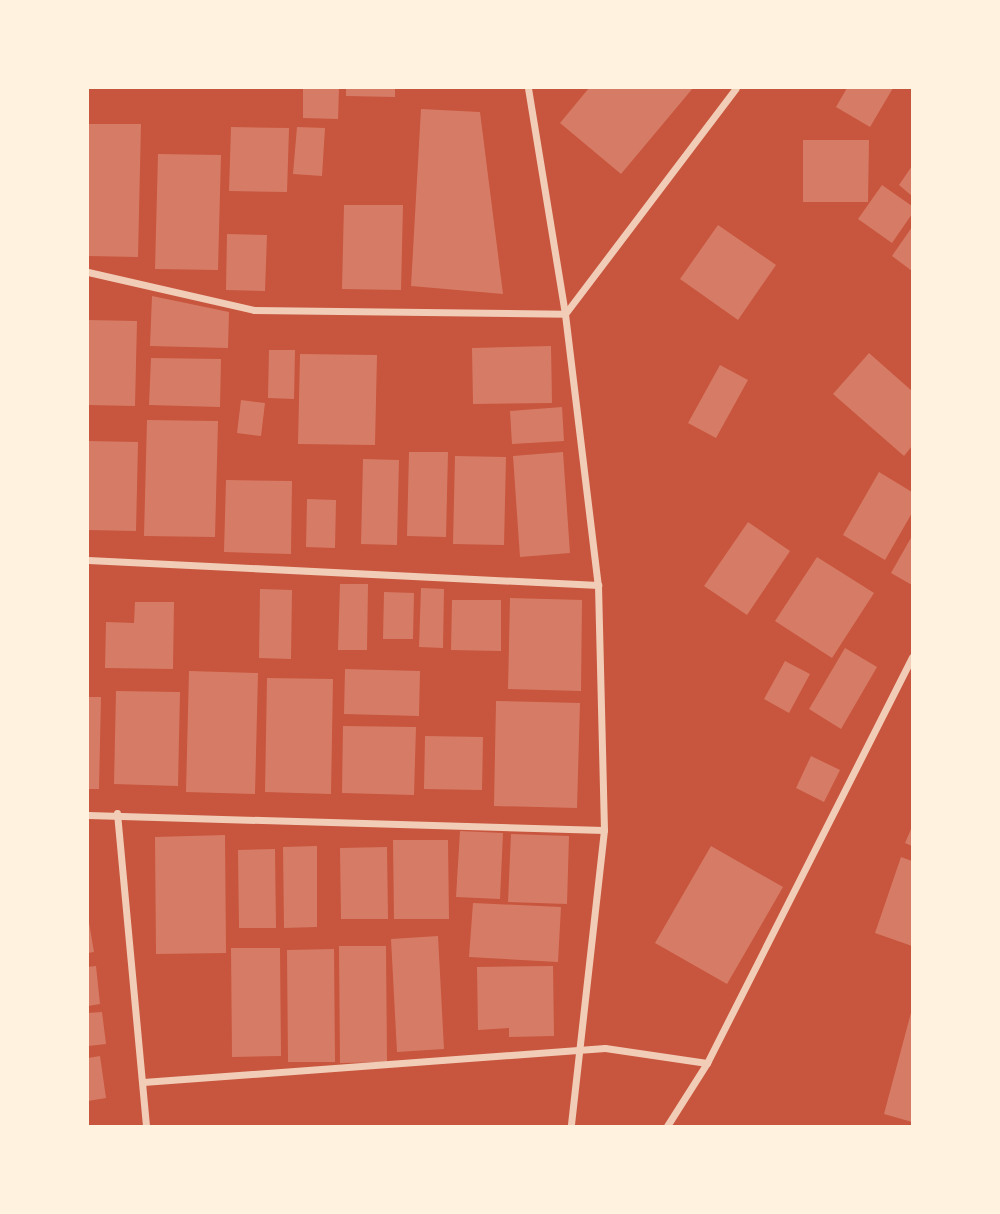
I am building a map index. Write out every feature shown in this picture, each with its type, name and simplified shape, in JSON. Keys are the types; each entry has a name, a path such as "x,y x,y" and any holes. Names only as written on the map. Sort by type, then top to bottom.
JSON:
{"street":[{"path":"528,88 565,314 598,585 604,830 571,1126"},
{"path":"565,314 736,88"},
{"path":"88,272 254,310 565,314"},
{"path":"88,560 598,585"},
{"path":"667,1126 707,1063 912,657"},
{"path":"88,815 117,813 604,830"},
{"path":"117,813 146,1126"},
{"path":"143,1082 579,1051 629,1050 707,1063"}],"building":[{"path":"303,88 339,88 338,119 303,118"},
{"path":"346,88 395,88 395,97 346,96"},
{"path":"589,88 693,88 621,174 560,123"},
{"path":"847,88 893,88 870,127 836,107"},
{"path":"421,109 480,112 503,294 411,286"},
{"path":"88,124 141,124 138,257 88,256"},
{"path":"231,127 289,128 287,192 229,191"},
{"path":"297,127 325,128 322,176 293,174"},
{"path":"803,140 869,140 868,202 803,202"},
{"path":"158,154 221,155 218,270 155,269"},
{"path":"912,166 912,196 899,185"},
{"path":"882,185 912,206 912,214 892,243 858,219"},
{"path":"344,205 403,205 401,290 342,289"},
{"path":"718,225 776,265 738,320 680,279"},
{"path":"912,227 912,271 892,256"},
{"path":"227,234 267,235 265,291 226,290"},
{"path":"152,296 229,312 228,348 150,346"},
{"path":"88,320 137,321 135,406 88,405"},
{"path":"551,346 552,403 473,404 472,348"},
{"path":"269,350 295,350 294,399 268,398"},
{"path":"869,353 912,391 912,446 904,456 833,394"},
{"path":"300,354 377,355 375,445 298,444"},
{"path":"151,358 221,359 220,407 149,405"},
{"path":"720,365 748,380 716,438 688,423"},
{"path":"241,400 265,403 261,436 237,433"},
{"path":"562,407 564,441 512,444 510,411"},
{"path":"147,420 218,421 215,537 144,536"},
{"path":"88,441 138,442 136,531 88,530"},
{"path":"409,452 448,452 446,537 407,536"},
{"path":"563,452 570,553 520,557 513,456"},
{"path":"455,456 506,457 504,545 453,544"},
{"path":"363,459 399,460 397,545 361,544"},
{"path":"879,472 912,492 912,513 885,560 843,535"},
{"path":"226,480 292,481 291,554 224,552"},
{"path":"307,499 336,500 335,548 306,547"},
{"path":"748,522 790,551 747,615 704,586"},
{"path":"912,536 912,585 891,573"},
{"path":"817,557 874,593 832,658 775,621"},
{"path":"340,584 368,584 367,650 338,650"},
{"path":"421,588 444,589 443,648 419,647"},
{"path":"260,589 292,590 291,659 259,658"},
{"path":"384,592 414,593 413,639 383,639"},
{"path":"510,598 582,600 581,691 508,689"},
{"path":"452,600 501,600 501,651 451,650"},
{"path":"135,602 174,602 173,669 105,668 106,622 134,623"},
{"path":"845,648 877,667 841,729 809,709"},
{"path":"785,661 810,674 789,713 764,699"},
{"path":"345,669 420,671 419,716 344,714"},
{"path":"189,671 258,673 255,794 186,792"},
{"path":"267,678 333,679 331,794 265,792"},
{"path":"116,691 180,692 178,786 114,784"},
{"path":"88,697 101,697 99,789 88,789"},
{"path":"496,701 580,703 577,808 494,806"},
{"path":"343,726 416,727 414,795 342,793"},
{"path":"425,736 483,737 482,790 424,789"},
{"path":"811,756 840,770 824,802 796,788"},
{"path":"912,827 912,846 905,843"},
{"path":"460,831 503,833 500,899 456,897"},
{"path":"511,834 569,836 567,904 508,902"},
{"path":"225,835 226,953 156,954 155,837"},
{"path":"393,840 448,840 449,919 394,919"},
{"path":"317,846 317,927 284,928 283,847"},
{"path":"711,846 783,887 727,984 655,943"},
{"path":"387,847 388,919 341,919 340,848"},
{"path":"275,849 276,928 239,928 238,850"},
{"path":"901,857 912,861 912,946 875,933"},
{"path":"473,903 561,907 558,962 469,957"},
{"path":"88,917 94,952 88,953"},
{"path":"438,936 444,1049 397,1052 391,939"},
{"path":"339,946 386,946 387,1062 340,1063"},
{"path":"231,948 280,948 281,1056 232,1057"},
{"path":"334,949 335,1062 288,1062 287,950"},
{"path":"96,966 100,1004 88,1006 88,967"},
{"path":"553,966 554,1036 509,1037 509,1028 478,1030 477,967"},
{"path":"912,1009 912,1122 884,1114"},
{"path":"102,1012 106,1044 88,1046 88,1013"},
{"path":"100,1056 106,1098 88,1101 88,1058"}]}
